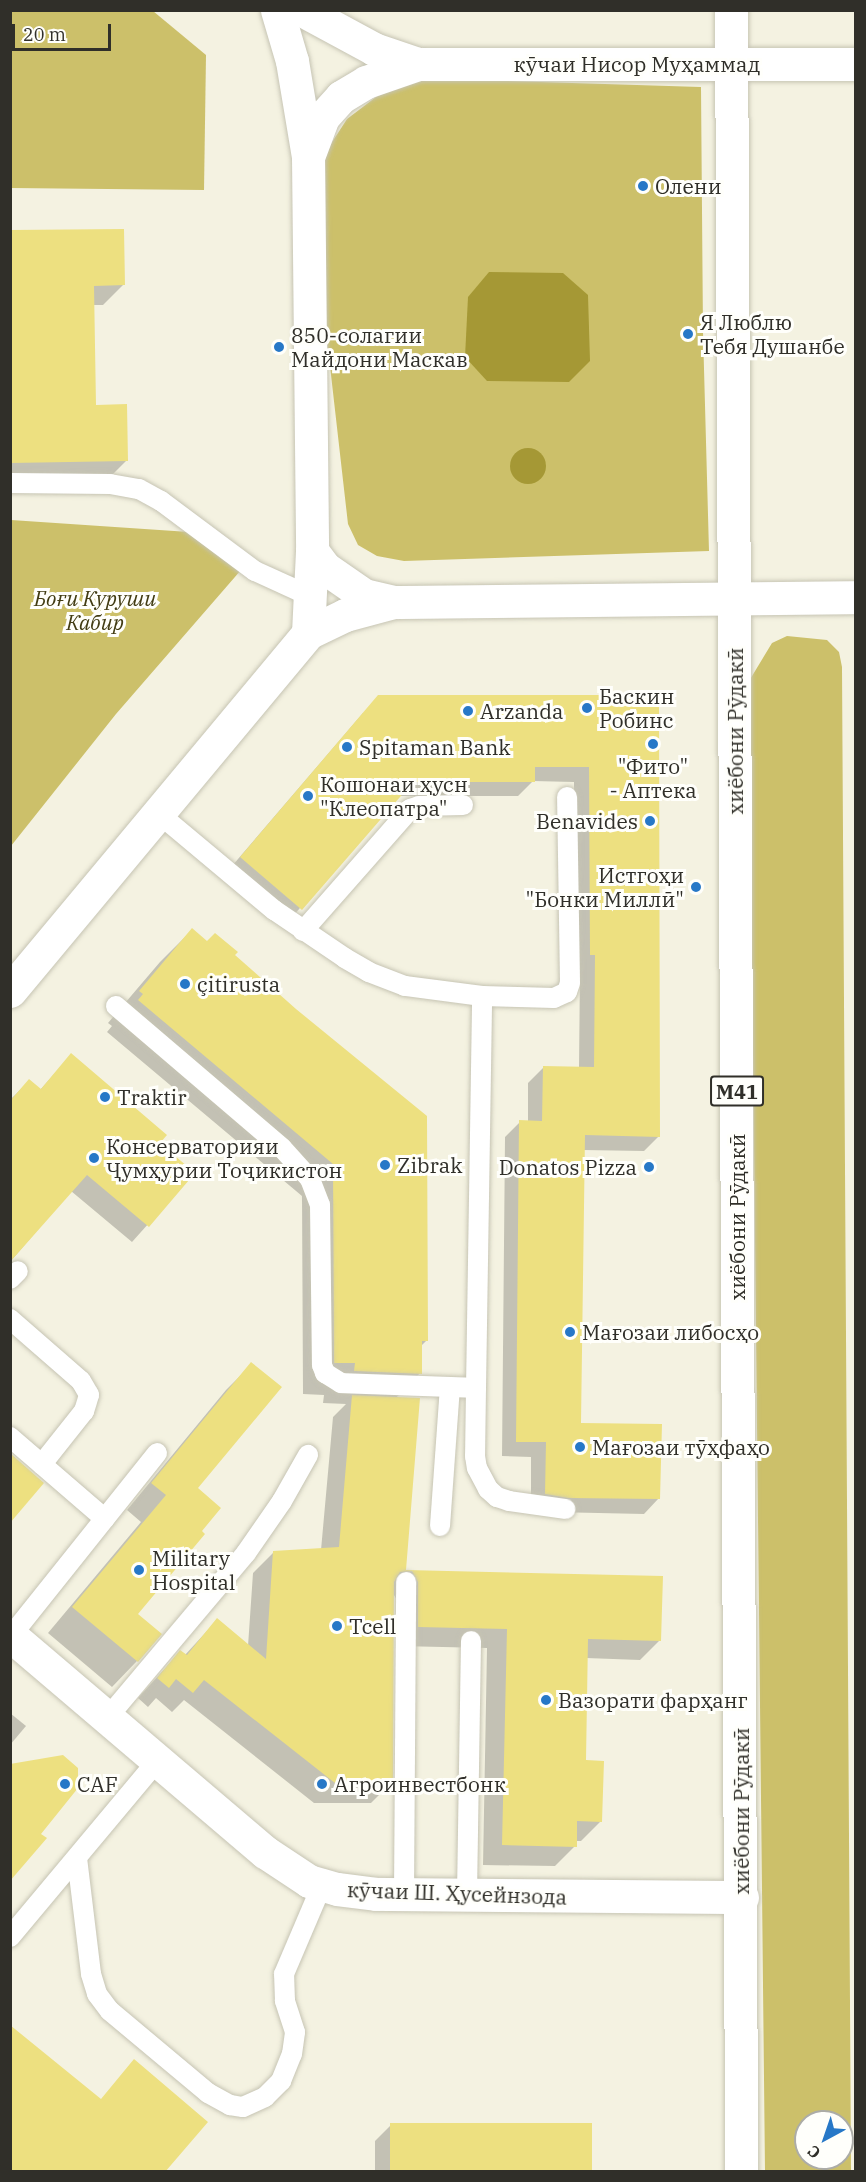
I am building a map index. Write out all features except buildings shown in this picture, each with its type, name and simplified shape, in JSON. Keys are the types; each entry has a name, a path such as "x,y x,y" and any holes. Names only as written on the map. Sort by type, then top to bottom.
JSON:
{"main road":[{"path":"276,10 290,51 308,157 312,551 308,633"},
{"name":"кӯчаи Нисор Муҳаммад","path":"302,10 382,53 418,64 855,64"},
{"name":"хиёбони Рӯдакӣ","path":"731,10 742,1897 741,2172"},
{"name":"кӯчаи Нисор Муҳаммад","path":"308,157 323,117 341,97 366,82 418,64"},
{"path":"312,551 325,568 350,588 376,599 394,602 855,597"},
{"path":"10,991 308,633 345,615 394,602"},
{"name":"кӯчаи Ш. Ҳусейнзода","path":"11,1635 265,1852 296,1874 322,1885 357,1892 404,1895 742,1897"}],"lane":[{"path":"10,483 110,484 139,489 161,501 255,571 310,596"},
{"path":"158,813 303,931 385,979 428,991 482,996 554,998 567,992 570,983 567,797"},
{"path":"303,931 410,809 419,806 463,805"},
{"path":"482,996 475,1456 477,1468 488,1489 497,1497 565,1509"},
{"path":"117,1006 282,1148 310,1179 320,1205 322,1365 326,1373 341,1383 476,1388"},
{"path":"10,1319 81,1381 89,1395 84,1411 42,1464"},
{"path":"440,1526 450,1387"},
{"path":"10,1437 105,1519"},
{"path":"11,1635 157,1453"},
{"path":"108,1717 246,1552 282,1501 308,1455"},
{"path":"404,1895 406,1582"},
{"path":"466,1895 471,1641"},
{"path":"10,1937 158,1760"},
{"path":"77,1858 91,1974 97,1994 110,2011 208,2093 230,2105 243,2107 265,2097 281,2081 292,2054 295,2032 285,2001 284,1974 322,1885"}],"green space":[{"path":"11,10 153,11 206,55 204,190 11,188"},
{"path":"416,78 701,87 703,332 709,551 404,561 377,556 358,545 348,524 326,331 325,153 347,119 376,97"},
{"name":"Боғи Куруши Кабир","path":"11,520 189,532 241,570 116,714 11,846"},
{"path":"787,636 827,640 839,652 842,667 851,2110 794,2110 794,2170 851,2171 765,2171 749,681 772,643"}],"shaded area":[{"path":"489,272 563,273 588,295 590,361 569,382 487,381 465,357 468,297"},
{"path":"528,448 541,453 546,466 541,479 528,484 515,479 510,466 515,453"}],"place":[{"name":"Олени","path":"643,186"},
{"name":"Я Люблю Тебя Душанбе","path":"688,334"},
{"name":"850-солагии Майдони Маскав","path":"279,347"},
{"name":"Баскин Робинс","path":"587,708"},
{"name":"Arzanda","path":"468,711"},
{"name":"\"Фито\" - Аптека","path":"653,744"},
{"name":"Spitaman Bank","path":"347,747"},
{"name":"Кошонаи ҳусн \"Клеопатра\"","path":"308,796"},
{"name":"Benavides","path":"650,821"},
{"name":"Истгоҳи \"Бонки Миллӣ\"","path":"696,887"},
{"name":"çitirusta","path":"185,984"},
{"name":"Traktir","path":"105,1097"},
{"name":"Консерваторияи Ҷумҳурии Тоҷикистон","path":"94,1158"},
{"name":"Zibrak","path":"385,1165"},
{"name":"Donatos Pizza","path":"649,1167"},
{"name":"Мағозаи либосҳо","path":"570,1332"},
{"name":"Мағозаи тӯҳфаҳо","path":"580,1447"},
{"name":"Military Hospital","path":"139,1570"},
{"name":"Tcell","path":"337,1626"},
{"name":"Вазорати фарҳанг","path":"546,1700"},
{"name":"CAF","path":"65,1784"},
{"name":"Агроинвестбонк","path":"322,1784"}]}
